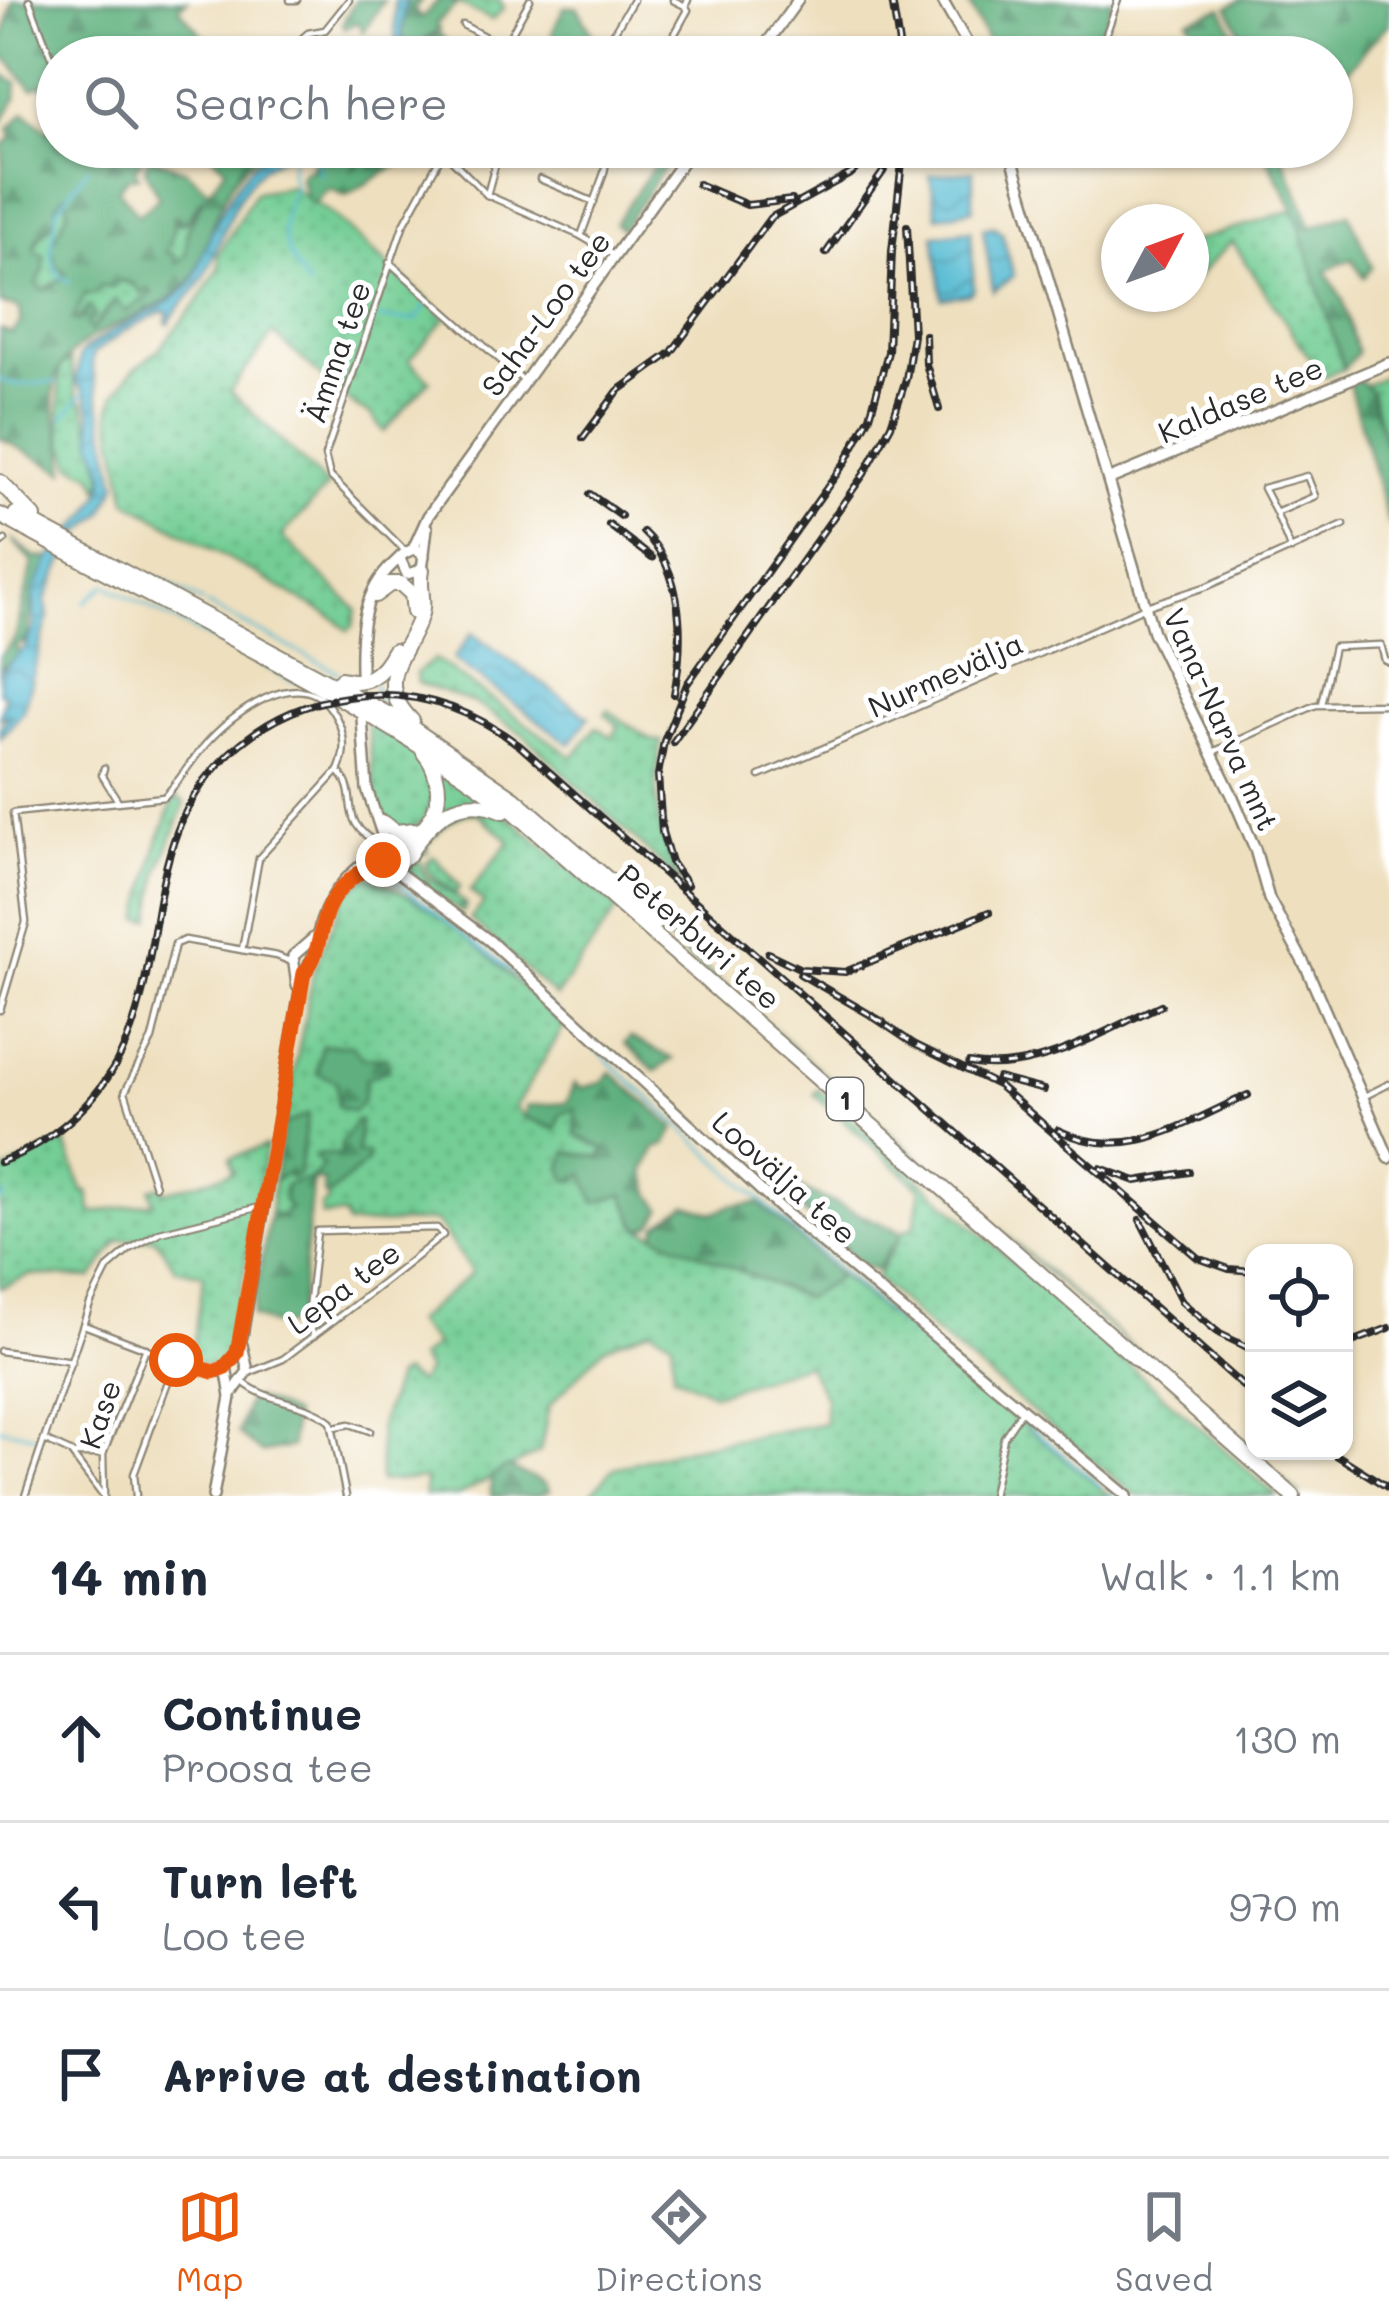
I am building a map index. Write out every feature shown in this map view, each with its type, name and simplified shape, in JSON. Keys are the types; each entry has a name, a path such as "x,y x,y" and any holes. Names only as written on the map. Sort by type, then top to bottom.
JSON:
{"highway":[{"path":"0,482 54,539"},
{"name":"Peterburi tee","path":"0,506 54,539 365,699 457,758 585,858 1245,1443"},
{"name":"Peterburi tee","path":"0,519 54,539"},
{"name":"Peterburi tee","path":"78,551 382,721 469,777 564,852 1293,1496"},
{"path":"286,656 348,681 370,679 385,667 414,612 417,594 411,561"},
{"path":"411,561 422,614 394,667 393,691 404,712 451,748 457,758"},
{"path":"375,595 389,584 401,584 412,594 414,612"},
{"path":"382,721 428,757 439,778 435,808 392,852"},
{"path":"392,852 440,815 472,802 500,809 564,852"},
{"path":"383,823 396,832 419,828"},
{"name":"Peterburi tee","path":"1264,1460 1305,1496"}],"street":[{"path":"28,0 42,36"},
{"path":"305,36 325,30 349,0"},
{"path":"509,36 530,0"},
{"path":"612,36 633,0"},
{"path":"674,0 686,3 688,10 674,36"},
{"path":"772,36 798,0"},
{"path":"942,0 963,36"},
{"path":"1105,36 1118,0"},
{"path":"463,25 483,36"},
{"name":"Ämma tee","path":"411,561 339,488 325,456 389,262 435,168"},
{"path":"463,168 488,195 615,256"},
{"path":"488,195 495,168"},
{"path":"581,236 603,168"},
{"name":"Saha-Loo tee","path":"365,613 375,584 411,561 436,506 678,168"},
{"name":"Vana-Narva mnt","path":"1015,168 1163,658 1250,836 1269,899 1307,969 1389,1158"},
{"path":"540,179 594,202"},
{"path":"389,262 525,382"},
{"name":"Kaldase tee","path":"1110,479 1389,363"},
{"path":"1103,455 1115,469 1129,472"},
{"path":"1276,513 1316,496 1306,476 1263,488 1292,550"},
{"name":"Nurmevälja","path":"760,776 1344,525"},
{"path":"361,671 365,613 387,578 411,561"},
{"path":"1321,704 1334,646 1381,645 1384,660 1389,662"},
{"path":"0,1010 26,922 15,812 164,797 223,727 289,689 319,694 336,716 345,746 338,771 259,858 242,950"},
{"path":"1212,752 1321,704 1389,704"},
{"path":"362,718 373,808 392,852"},
{"path":"104,768 102,776 118,801"},
{"path":"338,771 347,780 354,823 364,836 392,852"},
{"name":"Loovälja tee","path":"373,808 392,852 418,886 490,941 781,1208 1127,1496"},
{"path":"213,1496 297,1020 300,961 335,892 351,872 392,852"},
{"path":"155,1186 125,1092 152,1039 175,944 185,940 300,961"},
{"path":"1363,1097 1389,1084"},
{"path":"25,1496 104,1273 139,1243 171,1228 264,1206"},
{"name":"Lepa tee","path":"176,1360 213,1372 266,1368 314,1336 443,1235 430,1227 317,1231 308,1320 314,1336"},
{"path":"84,1324 176,1360 134,1474 136,1496"},
{"name":"Kase","path":"104,1496 103,1454 146,1348"},
{"path":"0,1351 72,1361"},
{"path":"238,1371 260,1393"},
{"path":"232,1394 260,1393 325,1415 335,1427 346,1496"},
{"path":"992,1496 1004,1437 1022,1410"},
{"path":"335,1427 346,1424 370,1431"},
{"name":"Kase","path":"44,1440 72,1454 104,1496"},
{"path":"72,1454 103,1454"}],"green space":[{"path":"13,0 187,0 179,7 204,36 36,36 36,87 32,89 0,51"},
{"path":"355,0 384,0 363,33 359,22 345,28 342,24"},
{"path":"407,0 422,0 414,10 421,18 439,0 456,5 430,36 403,36"},
{"path":"451,0 500,0 504,8 492,20"},
{"path":"967,0 1113,0 1105,28 1084,36 985,36"},
{"path":"1242,0 1389,0 1389,24 1353,64 1353,36 1242,36 1228,7"},
{"path":"564,7 577,7 594,36 553,36"},
{"path":"1222,8 1236,36 1199,36 1188,20"},
{"path":"0,73 17,82 16,99 0,124"},
{"path":"25,112 36,121 36,168 136,168 139,176 127,178 118,189 138,215 159,198 146,168 179,168 209,191 226,168 244,168 221,204 192,278 162,303 90,339 62,365 54,404 65,472 0,438 0,329 12,333 21,322 20,308 0,303 3,145 12,136 8,129","holes":["66,194 68,211 51,248 65,276 44,290 36,284 44,269 44,255 36,252 36,241 54,223 57,204","204,197 188,229 186,254 176,263 174,255 166,252 174,231 173,217 178,224 184,223","121,280 134,284 142,294 148,289 152,293 126,312 116,300 91,331 87,325 95,316 91,309 77,321 73,319 85,294 96,294 100,286 112,288"]},
{"path":"393,168 345,196 329,188 313,204 307,200 300,177 310,169"},
{"path":"653,168 664,168 622,229 615,223"},
{"path":"1273,168 1288,168 1312,227 1349,213 1372,267 1364,277 1352,259 1326,271 1343,300 1357,353 1344,369 1294,210"},
{"path":"290,186 329,212 447,317 409,360 430,380 384,432 370,414 353,405 273,333 230,391 328,486 282,536 357,610 348,631 337,620 127,501 110,413 114,396 133,370 157,351 197,303 219,268 218,255 255,192"},
{"path":"62,194 66,194 68,211 51,248 65,277 44,290 36,285 35,250 54,223"},
{"path":"204,196 188,229 186,254 176,263 166,252 172,217 188,220"},
{"path":"1294,210 1344,369 1322,377 1232,241 1209,265 1209,236"},
{"path":"120,280 153,293 125,312 115,300 90,331 87,308 77,321 72,318 85,293"},
{"path":"67,332 68,345 44,370 33,368 45,344"},
{"path":"70,360 78,401 83,402 104,476 100,489 93,475 72,465 63,439 59,372"},
{"path":"1389,374 1389,457 1371,392 1362,387"},
{"path":"1359,380 1370,391 1389,457 1389,526 1349,384"},
{"path":"11,538 35,557 50,558 34,590 26,647 24,641 15,648 22,654 0,668 0,656 15,638 33,563"},
{"path":"119,572 291,664 396,725"},
{"path":"435,659 573,757 596,727 612,737 619,726 605,714 608,710 651,740 661,741 658,816 667,851 684,885 523,734 474,703 417,683 416,673"},
{"path":"367,719 426,758 437,798 420,824 407,830 383,819 376,805"},
{"path":"419,740 458,765 511,803 563,843 1245,1447 527,816"},
{"path":"430,756 500,806 435,813"},
{"path":"175,797 185,803 159,871 151,919 140,919 158,841"},
{"path":"459,807 508,816 618,908 556,997 470,919 484,903 470,891 510,841 477,813 469,814 448,823 426,846 428,852 418,855 424,875 464,902 460,906 466,905 463,913 420,885 408,870 413,851"},
{"path":"434,856 460,886 455,894 427,871 427,862"},
{"path":"369,876 423,905 472,942 564,1027 515,1107 524,1117 555,1129 561,1114 576,1108 576,1135 605,1149 601,1157 568,1152 562,1168 568,1180 575,1181 584,1173 624,1194 637,1227 804,1298 833,1282 838,1274 1111,1496 589,1496 614,1468 687,1448 825,1423 825,1397 806,1364 714,1394 673,1374 672,1340 650,1329 605,1347 549,1406 540,1452 457,1496 425,1496 425,1479 380,1482 379,1428 396,1377 403,1373 418,1383 427,1370 419,1359 435,1345 414,1322 472,1273 436,1221 347,1225 344,1215 322,1216 321,1206 328,1196 369,1157 357,1154 360,1122 345,1148 300,1189 286,1212 281,1216 270,1213 274,1180 299,1172 308,1115 284,1125 314,970 346,893","holes":["366,1078 362,1102 338,1106 337,1082"]},
{"path":"630,1037 673,1059 656,1071 625,1043"},
{"path":"322,1045 352,1045 363,1058 386,1057 389,1070 366,1078 362,1102 353,1112 338,1106 337,1082 317,1073"},
{"path":"611,1072 675,1128 666,1145 656,1148 645,1171 651,1194 662,1209 644,1229 637,1225 624,1194 595,1203 584,1174 575,1181 567,1180 562,1168 567,1152 601,1157 605,1149 576,1135 575,1109 561,1114 556,1129 524,1117 527,1106 567,1103 575,1083 581,1088 602,1083"},
{"path":"818,1089 1277,1496 1138,1496 933,1331 876,1278 901,1232 914,1227 921,1189 814,1094"},
{"path":"308,1114 298,1175 289,1178 291,1171 274,1180 284,1125"},
{"path":"360,1121 357,1153 367,1153 367,1162 328,1196 324,1196 324,1181 314,1180 312,1186 298,1326 271,1324 252,1316 270,1213 281,1216 290,1208 284,1201 285,1185 314,1178 323,1165 316,1155 341,1154 341,1144"},
{"path":"65,1141 83,1192 88,1192 92,1213 154,1202 150,1189 162,1186 165,1192 233,1172 230,1158 266,1146 231,1349 218,1368 191,1361 204,1275 176,1269 155,1238 119,1240 92,1278 30,1275 0,1288 0,1174"},
{"path":"792,1185 901,1232 897,1244 877,1270 860,1265 784,1195"},
{"path":"759,1203 838,1274 833,1282 805,1298 655,1235 658,1225 687,1205 713,1213 732,1205"},
{"path":"257,1398 293,1415 291,1447 261,1453 238,1433 248,1400"},
{"path":"508,1467 550,1491 535,1496 491,1496 491,1477"}],"water":[{"path":"394,0 406,0 402,36 395,36"},
{"path":"264,168 231,213 203,279 169,324 168,312 162,312 93,354 117,485 103,513 81,533 64,560 46,599 48,619 23,712 0,738 0,727 11,713 0,718 5,695 0,693 0,672 26,647 34,626 34,590 51,556 103,489 105,474 93,442 91,413 76,381 80,355 185,289 196,275 225,205 246,173"},
{"path":"973,171 973,209 937,217 930,175"},
{"path":"994,226 1002,233 1014,276 993,291 983,228"},
{"path":"971,230 974,289 942,298 934,235"},
{"path":"472,633 589,717 570,744 453,659"}],"waterway":[{"path":"70,282 58,275 51,255 57,210 88,168"},
{"path":"291,168 295,187 285,215 285,238 309,287"},
{"path":"318,168 320,175"},
{"path":"377,319 417,320 428,301"},
{"path":"0,380 19,385 56,382"},
{"path":"63,418 84,393"},
{"path":"159,578 202,602"},
{"path":"85,602 105,585 294,682"},
{"path":"207,605 338,672"},
{"path":"374,684 379,700 388,707"},
{"path":"331,909 346,889 372,869 398,883 513,973 790,1227 933,1352 1011,1412"},
{"path":"0,1201 5,1195"},
{"path":"1021,1420 1101,1486"},
{"path":"0,1428 13,1431"},
{"path":"15,1431 38,1437"},
{"path":"1110,1493 1114,1496"}],"railway":[{"path":"892,0 898,36"},
{"path":"583,438 618,391 671,353 770,218 857,168"},
{"path":"826,253 885,168"},
{"path":"687,885 671,862 662,832 658,775 664,741 687,684 846,461 870,416 888,352 901,168"},
{"path":"698,184 747,205 792,200"},
{"path":"673,742 864,474 891,425 906,379 913,335 907,226"},
{"path":"925,335 926,364 939,409"},
{"path":"590,494 621,516"},
{"path":"609,525 652,558"},
{"path":"643,532 657,548 674,587 680,630 674,694"},
{"path":"0,1162 71,1120 121,1054 137,1014 171,851 185,813 207,777 252,735 305,707 372,695 417,699 460,711 520,746 1245,1388"},
{"path":"768,953 801,969 845,972 989,912"},
{"path":"800,974 883,1022"},
{"path":"969,1063 994,1065 1043,1057 1161,1005"},
{"path":"872,1016 914,1044 999,1086 1198,1258 1245,1270"},
{"path":"998,1078 1044,1090"},
{"path":"1058,1130 1108,1143 1132,1141 1178,1127 1248,1095"},
{"path":"1100,1168 1136,1181 1189,1172"},
{"path":"1140,1220 1182,1302 1220,1334 1245,1346"},
{"path":"1353,1342 1389,1328"},
{"path":"1344,1460 1389,1488"}],"route":[{"path":"176,1360 213,1372 235,1358 304,973 311,965 335,892 383,860"}]}
